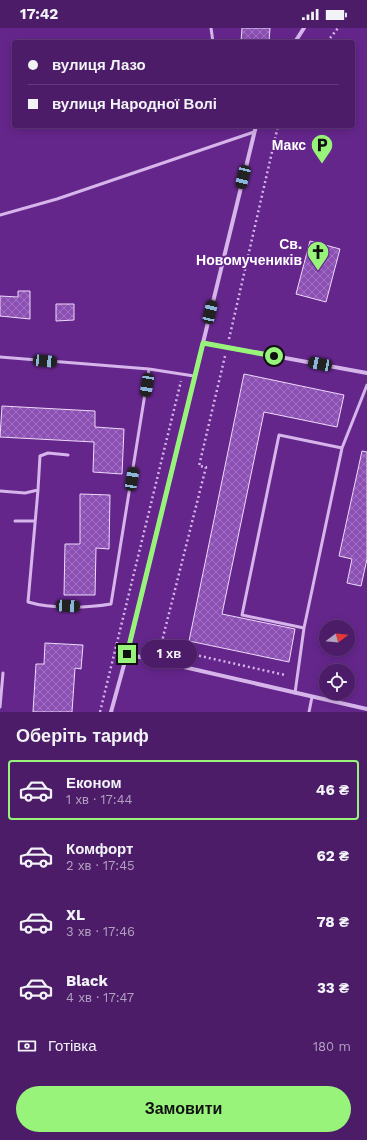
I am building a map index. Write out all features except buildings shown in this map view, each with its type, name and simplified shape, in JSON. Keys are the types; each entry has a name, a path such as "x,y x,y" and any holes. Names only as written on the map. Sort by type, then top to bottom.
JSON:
{"street":[{"path":"296,40 304,28"},
{"path":"111,712 127,654 255,128"},
{"path":"203,343 367,373"},
{"path":"127,654 367,709"}],"lane":[{"path":"211,28 213,40"},
{"path":"0,215 57,199 254,132"},
{"path":"0,357 149,369 194,376"},
{"path":"68,455 48,453 40,456 28,602 94,607 111,604 149,369"},
{"path":"295,693 304,628 342,448 367,385"},
{"path":"304,628 242,615 279,435 342,448"},
{"path":"0,491 25,492 38,490"},
{"path":"15,521 34,520"},
{"path":"0,707 3,673"},
{"path":"309,712 312,697"}],"path":[{"path":"329,40 338,28"},
{"path":"157,661 206,467 200,466 278,128"},
{"path":"100,712 183,375"},
{"path":"160,647 285,675"}],"place":[{"name":"Макс","path":"322,164"},
{"name":"Св. Новомучеників","path":"318,272"}],"route":[{"path":"127,654 203,343 274,356"}]}
